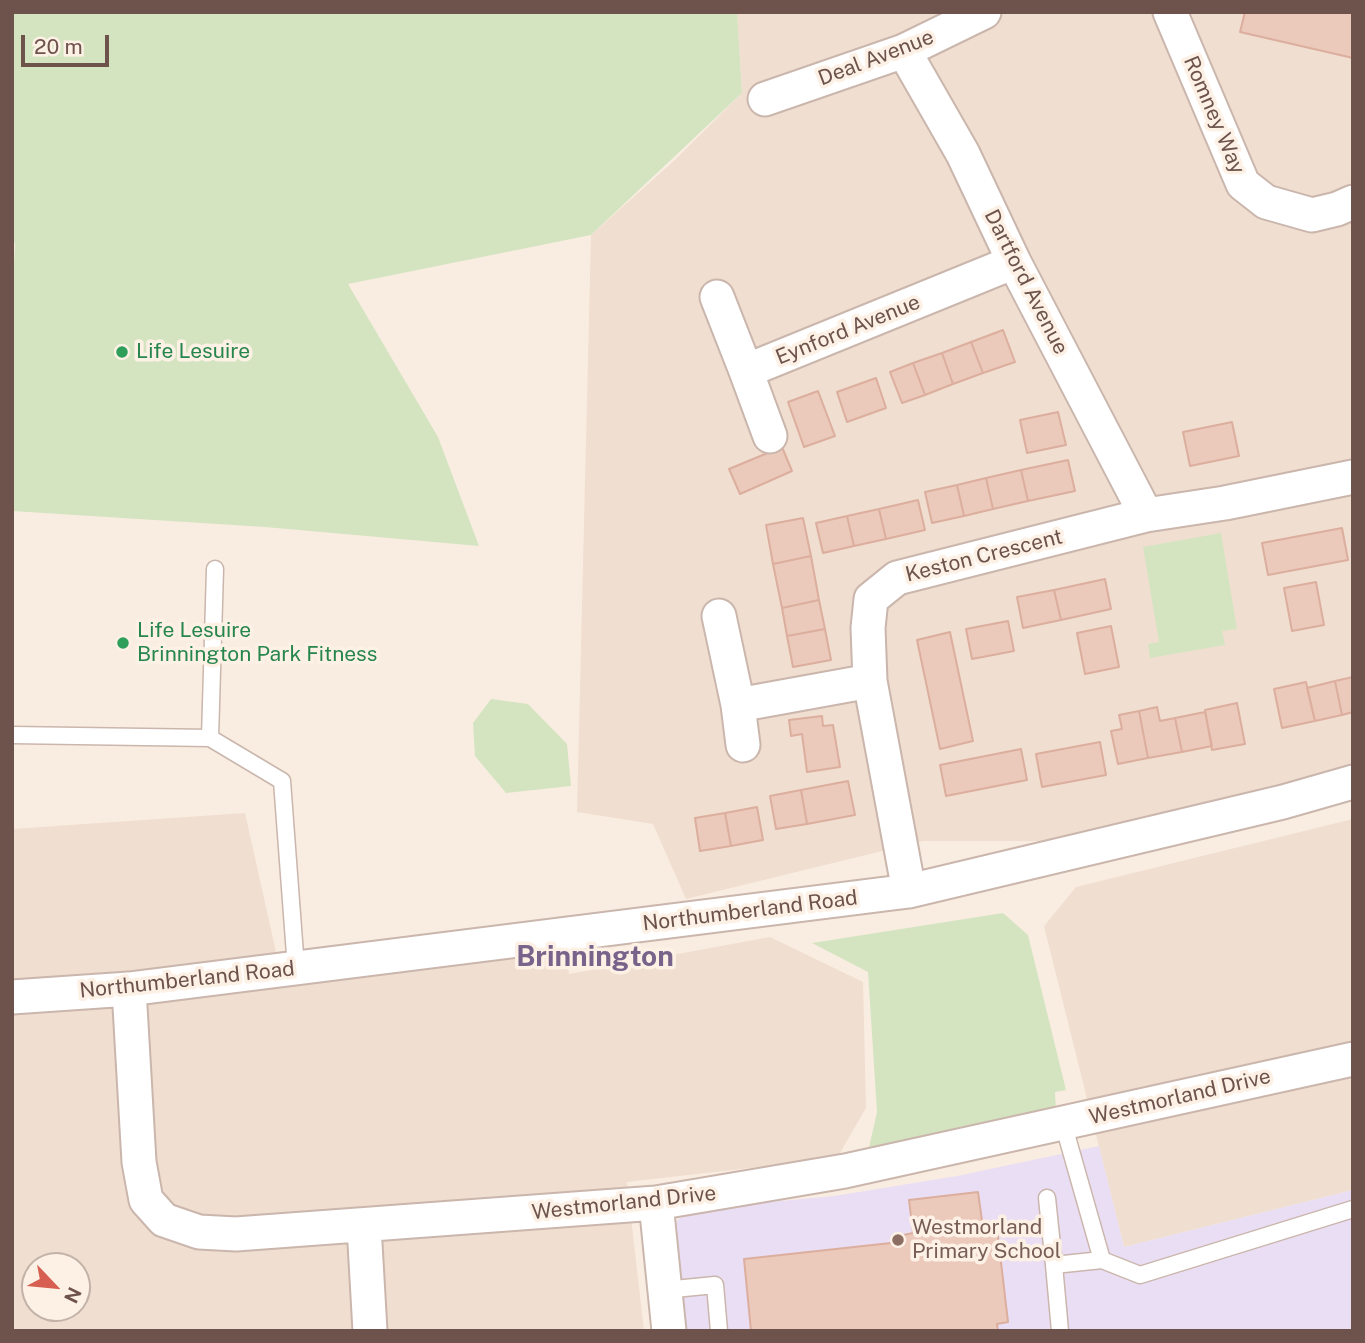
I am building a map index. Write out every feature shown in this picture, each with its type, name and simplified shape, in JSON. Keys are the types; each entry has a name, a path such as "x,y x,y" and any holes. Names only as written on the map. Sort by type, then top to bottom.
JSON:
{"street":[{"name":"Deal Avenue","path":"765,99 904,51 984,12"},
{"name":"Romney Way","path":"1170,12 1243,184 1266,202 1312,215 1353,202"},
{"name":"Dartford Avenue","path":"904,51 963,154 1014,262 1146,515"},
{"name":"Eynford Avenue","path":"746,372 1014,262"},
{"path":"717,297 770,436"},
{"name":"Keston Crescent","path":"909,891 870,681 868,628 871,599 897,578 1146,515 1225,503 1353,477"},
{"path":"719,616 738,705 743,745"},
{"path":"738,705 870,681"},
{"name":"Northumberland Road","path":"12,997 129,989 909,891 1283,802 1353,782"},
{"name":"Westmorland Drive","path":"129,989 139,1162 146,1200 164,1220 198,1232 236,1234 364,1226 656,1203 845,1171 1353,1059"},
{"path":"656,1203 669,1331"},
{"path":"364,1226 370,1331"}],"lane":[{"path":"210,738 215,569"},
{"path":"12,735 210,738 282,781 296,968"},
{"path":"1063,1123 1102,1260"},
{"path":"1047,1199 1060,1331"},
{"path":"1054,1265 1102,1260 1140,1275 1353,1209"},
{"path":"664,1290 715,1285 719,1331"}],"shaded area":[{"path":"737,12 1353,12 1353,764 1094,841 923,841 686,899 653,824 577,812 591,235 676,159 742,93"},
{"path":"245,813 276,952 560,918 569,974 770,937 863,982 866,1108 837,1158 627,1182 644,1331 12,1331 12,829"},
{"path":"1353,819 1353,1190 1124,1247 1044,926 1076,887"},
{"name":"Westmorland Primary School","path":"1099,1146 1124,1247 1353,1190 1353,1331 682,1331 673,1232 677,1221 685,1213 695,1209 834,1196 957,1176"}],"green space":[{"path":"12,12 737,12 742,93 591,235 348,284 438,437 479,546 265,527 12,511 12,311 15,243 12,242"},
{"path":"1221,533 1237,629 1222,631 1225,645 1150,658 1148,644 1159,642 1143,547"},
{"path":"491,699 528,704 567,744 571,786 506,793 475,756 473,723"},
{"path":"1003,913 1028,935 1066,1090 1055,1092 1056,1112 868,1152 877,1112 868,972 812,943"}],"building":[{"path":"1245,12 1353,12 1353,58 1240,32"},
{"path":"1003,330 1015,362 983,373 971,342"},
{"path":"971,342 983,373 953,384 942,353"},
{"path":"942,353 953,384 925,395 913,363"},
{"path":"913,363 925,395 902,403 890,372"},
{"path":"876,378 886,408 847,422 837,392"},
{"path":"818,391 835,436 804,447 788,402"},
{"path":"1058,412 1066,445 1027,453 1020,420"},
{"path":"1232,422 1239,456 1190,466 1183,432"},
{"path":"782,447 792,471 740,494 729,469"},
{"path":"1068,460 1075,491 1028,501 1021,470"},
{"path":"1021,470 1028,501 993,509 986,478"},
{"path":"986,478 993,509 964,516 957,485"},
{"path":"957,485 964,516 932,523 925,492"},
{"path":"918,500 925,530 886,539 879,509"},
{"path":"879,509 886,539 854,546 847,516"},
{"path":"847,516 854,546 823,553 816,523"},
{"path":"803,518 811,556 773,564 766,525"},
{"path":"1342,528 1348,560 1268,575 1262,543"},
{"path":"811,556 819,600 782,608 773,564"},
{"path":"1105,579 1111,609 1061,620 1054,590"},
{"path":"1316,582 1324,625 1292,631 1284,588"},
{"path":"1054,590 1061,620 1023,628 1017,597"},
{"path":"819,600 825,629 787,636 782,608"},
{"path":"1008,621 1014,651 972,659 966,629"},
{"path":"1111,626 1119,667 1085,674 1077,633"},
{"path":"825,629 831,660 793,667 787,636"},
{"path":"950,632 973,741 940,749 917,640"},
{"path":"1353,677 1353,712 1342,715 1335,681"},
{"path":"1335,681 1342,715 1315,721 1307,688"},
{"path":"1306,682 1315,721 1282,728 1274,689"},
{"path":"1237,703 1245,744 1212,750 1205,710"},
{"path":"1157,707 1160,721 1175,718 1182,752 1148,758 1139,711"},
{"path":"1139,711 1148,758 1118,764 1111,731 1122,729 1119,715"},
{"path":"1205,712 1212,746 1182,752 1175,718"},
{"path":"822,716 823,726 833,725 840,767 807,772 802,734 791,736 789,720"},
{"path":"1100,742 1106,775 1042,787 1036,754"},
{"path":"1021,749 1027,780 946,796 940,765"},
{"path":"848,781 855,815 807,824 801,790"},
{"path":"801,790 807,824 776,829 770,796"},
{"path":"757,807 763,840 731,846 725,813"},
{"path":"725,813 731,846 700,851 695,818"},
{"path":"978,1192 983,1228 997,1228 1008,1322 997,1324 998,1331 751,1331 744,1259 900,1242 899,1236 913,1233 909,1200"}],"place":[{"name":"Life Lesuire","path":"122,352"},
{"name":"Life Lesuire Brinnington Park Fitness","path":"123,643"},
{"name":"Westmorland Primary School","path":"898,1240"}],"district":[{"name":"Brinnington","path":"595,957"}]}
